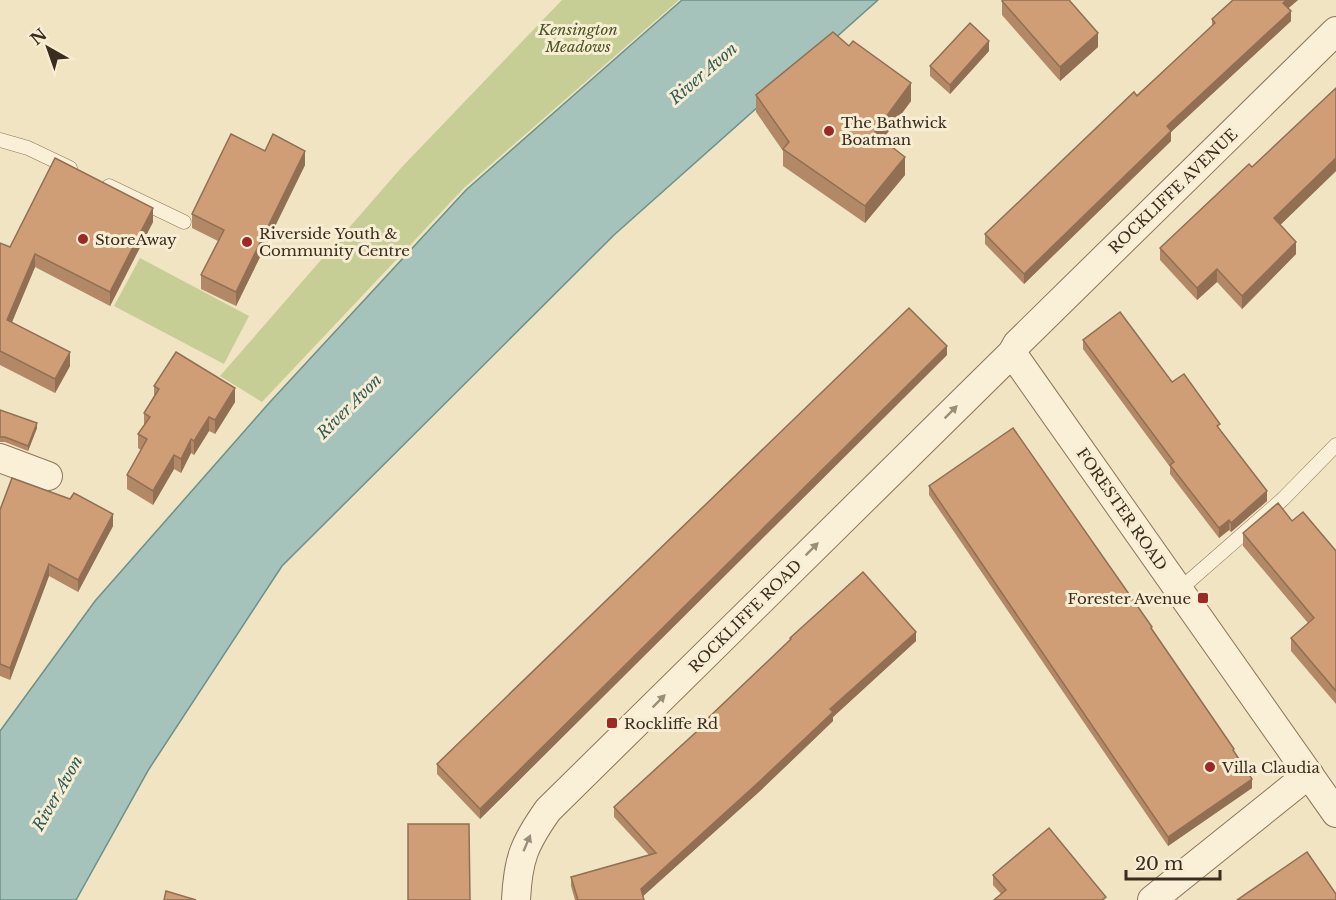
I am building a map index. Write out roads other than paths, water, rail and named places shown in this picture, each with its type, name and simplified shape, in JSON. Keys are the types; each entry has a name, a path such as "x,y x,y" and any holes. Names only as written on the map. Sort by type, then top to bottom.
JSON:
{"street":[{"name":"ROCKLIFFE AVENUE","path":"1012,353 1017,344 1336,31"},
{"name":"FORESTER ROAD","path":"1012,353 1336,813"},
{"name":"ROCKLIFFE ROAD","path":"516,900 521,858 529,837 548,810 1012,353"},
{"path":"0,458 48,476"},
{"path":"1152,900 1309,774"}],"lane":[{"path":"0,140 28,148 80,172"},
{"path":"101,182 184,222"},
{"path":"1179,590 1283,499 1336,445"}],"water":[{"name":"River Avon","path":"682,0 878,0 614,235 282,566 149,769 76,900 0,900 0,731 95,601 270,402 466,190"}],"place":[{"name":"The Bathwick Boatman","path":"829,131"},
{"name":"StoreAway","path":"83,239"},
{"name":"Riverside Youth & Community Centre","path":"247,242"},
{"name":"Forester Avenue","path":"1203,598"},
{"name":"Rockliffe Rd","path":"612,723"},
{"name":"Villa Claudia","path":"1210,767"}],"park label":[{"name":"Kensington Meadows","path":"578,38"}]}
